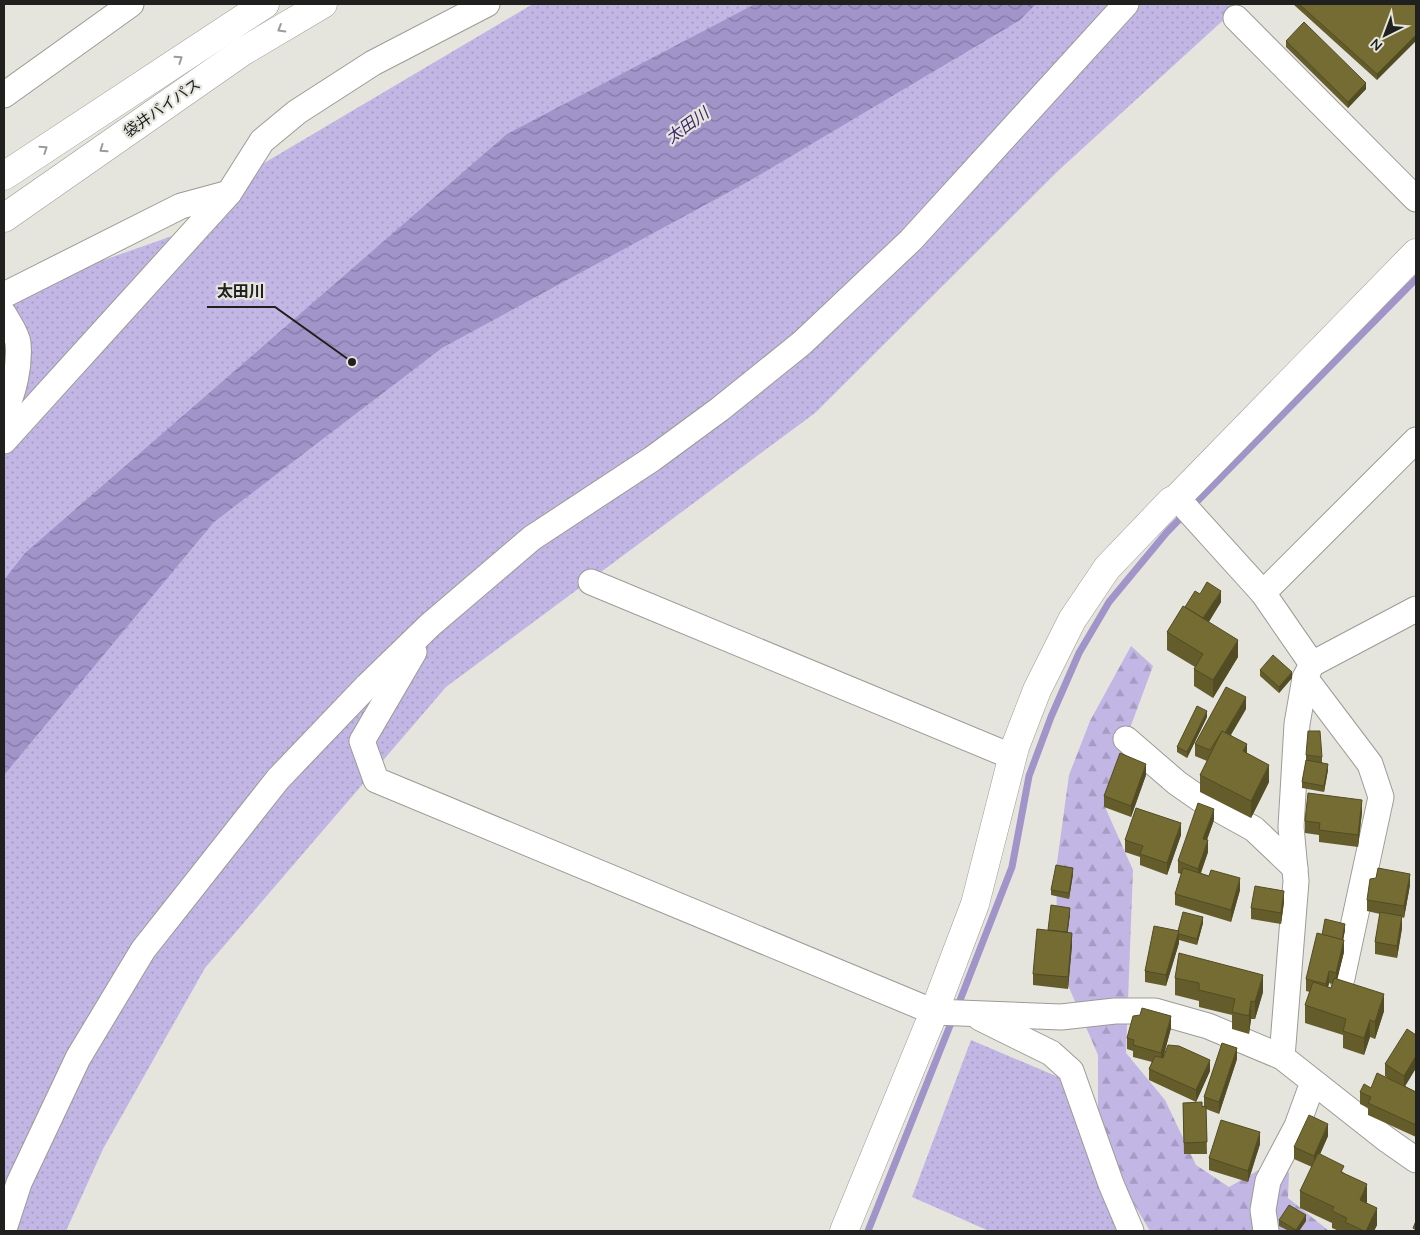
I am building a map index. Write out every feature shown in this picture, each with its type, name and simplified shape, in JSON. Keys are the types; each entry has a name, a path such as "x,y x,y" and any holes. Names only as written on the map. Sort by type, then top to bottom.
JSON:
{"main road":[{"name":"袋井バイパス","path":"4,176 265,4"},
{"name":"袋井バイパス","path":"4,218 242,52 323,4"},
{"path":"844,1231 934,1012 975,904 1013,757 1037,690 1072,620 1107,568 1416,253"}],"street":[{"path":"4,95 131,4"},
{"path":"4,442 229,193 262,141 297,112 373,63 488,4"},
{"path":"4,1228 19,1183 78,1058 143,950 278,779 367,686 430,625 532,538 682,437 802,343 911,240 1126,4"},
{"path":"1110,22 1134,4"},
{"path":"1236,18 1416,199"},
{"path":"4,295 181,206 229,193"},
{"path":"4,314 18,341 14,381 10,399 4,413"},
{"path":"1263,593 1416,440"},
{"path":"1177,498 1263,593 1309,671 1370,764 1380,797 1342,978"},
{"path":"591,582 1013,757"},
{"path":"1282,1057 1296,882 1292,818 1297,724 1309,671 1416,609"},
{"path":"430,625 362,741 376,780 934,1012 1061,1017 1115,1011 1155,1011 1208,1026 1282,1057 1386,1139 1416,1160"},
{"path":"1126,739 1192,794 1254,829 1295,868"},
{"path":"968,1013 1052,1053 1071,1071 1111,1184 1131,1231"},
{"path":"1266,1231 1263,1210 1268,1181 1296,1126 1313,1082"}],"green space":[{"path":"533,4 1241,4 1059,170 815,413 446,687 205,968 103,1149 66,1231 4,1231 4,295 195,228 239,178"},
{"path":"1131,646 1153,666 1126,739 1105,807 1133,870 1126,1053 1165,1100 1196,1165 1229,1187 1280,1158 1289,1173 1288,1198 1329,1231 1150,1231 1131,1199 1098,1111 1098,1055 1058,962 1056,870 1069,775 1090,721"},
{"path":"971,1040 1063,1079 1087,1128 1116,1231 989,1231 912,1197"}],"water":[{"path":"755,4 1036,4 1020,20 751,180 442,348 214,522 4,775 4,580 25,553 507,134"}],"building":[{"path":"1299,4 1416,4 1416,35 1377,74"},
{"path":"1304,22 1366,83 1348,102 1286,41"},
{"path":"1207,582 1221,591 1203,618 1185,607 1195,591 1200,594"},
{"path":"1183,606 1238,640 1213,680 1194,669 1203,654 1167,632"},
{"path":"1273,655 1292,672 1279,687 1260,670"},
{"path":"1226,687 1246,697 1225,733 1222,731 1210,750 1195,744"},
{"path":"1197,706 1207,711 1187,752 1177,747"},
{"path":"1222,731 1247,744 1243,751 1269,765 1251,801 1200,775"},
{"path":"1308,731 1320,731 1322,757 1306,755"},
{"path":"1120,753 1146,764 1131,806 1104,796"},
{"path":"1306,760 1328,764 1324,786 1302,782"},
{"path":"1308,793 1362,800 1358,835 1319,830 1320,823 1305,821"},
{"path":"1198,803 1214,809 1203,839 1208,840 1198,869 1178,861"},
{"path":"1136,808 1181,823 1167,863 1140,854 1143,846 1125,840"},
{"path":"1056,865 1073,868 1069,893 1051,890"},
{"path":"1183,868 1209,876 1211,870 1240,878 1231,910 1175,894"},
{"path":"1378,868 1410,874 1404,906 1367,900 1370,879 1376,878"},
{"path":"1255,886 1284,891 1281,913 1251,908"},
{"path":"1051,905 1070,908 1067,932 1048,930"},
{"path":"1183,912 1203,917 1197,939 1179,934 1178,931"},
{"path":"1380,912 1402,916 1397,946 1375,942"},
{"path":"1325,919 1345,924 1342,940 1322,935"},
{"path":"1154,926 1179,931 1166,975 1145,971"},
{"path":"1037,929 1072,933 1068,977 1033,974"},
{"path":"1317,933 1344,940 1336,973 1329,971 1326,984 1306,979"},
{"path":"1179,953 1263,975 1255,1002 1251,1001 1249,1016 1232,1012 1235,999 1199,990 1199,983 1175,978"},
{"path":"1334,978 1384,994 1375,1022 1370,1020 1364,1038 1343,1031 1346,1019 1305,1005 1313,982 1331,988"},
{"path":"1142,1008 1171,1016 1161,1053 1133,1045 1134,1040 1127,1038 1133,1016 1140,1015"},
{"path":"1407,1029 1416,1035 1416,1056 1404,1076 1385,1064"},
{"path":"1222,1043 1237,1048 1219,1102 1204,1097"},
{"path":"1168,1045 1179,1046 1210,1060 1196,1090 1149,1069 1155,1056 1163,1058"},
{"path":"1377,1073 1416,1092 1416,1125 1368,1103 1371,1097 1360,1092 1364,1084 1371,1088"},
{"path":"1202,1102 1202,1107 1206,1106 1207,1142 1184,1143 1183,1103"},
{"path":"1309,1115 1328,1124 1314,1156 1294,1147"},
{"path":"1221,1120 1260,1132 1248,1171 1209,1158"},
{"path":"1318,1153 1344,1166 1341,1172 1367,1184 1360,1200 1377,1208 1366,1231 1345,1222 1347,1218 1332,1211 1334,1207 1300,1191"},
{"path":"1289,1205 1306,1215 1296,1230 1279,1220"}],"waterway":[{"path":"957,1008 1012,867 1029,776 1051,717 1079,653 1109,602 1167,532 1416,279"},
{"path":"868,1231 953,1018"}],"place":[{"name":"太田川","path":"352,362"}]}
